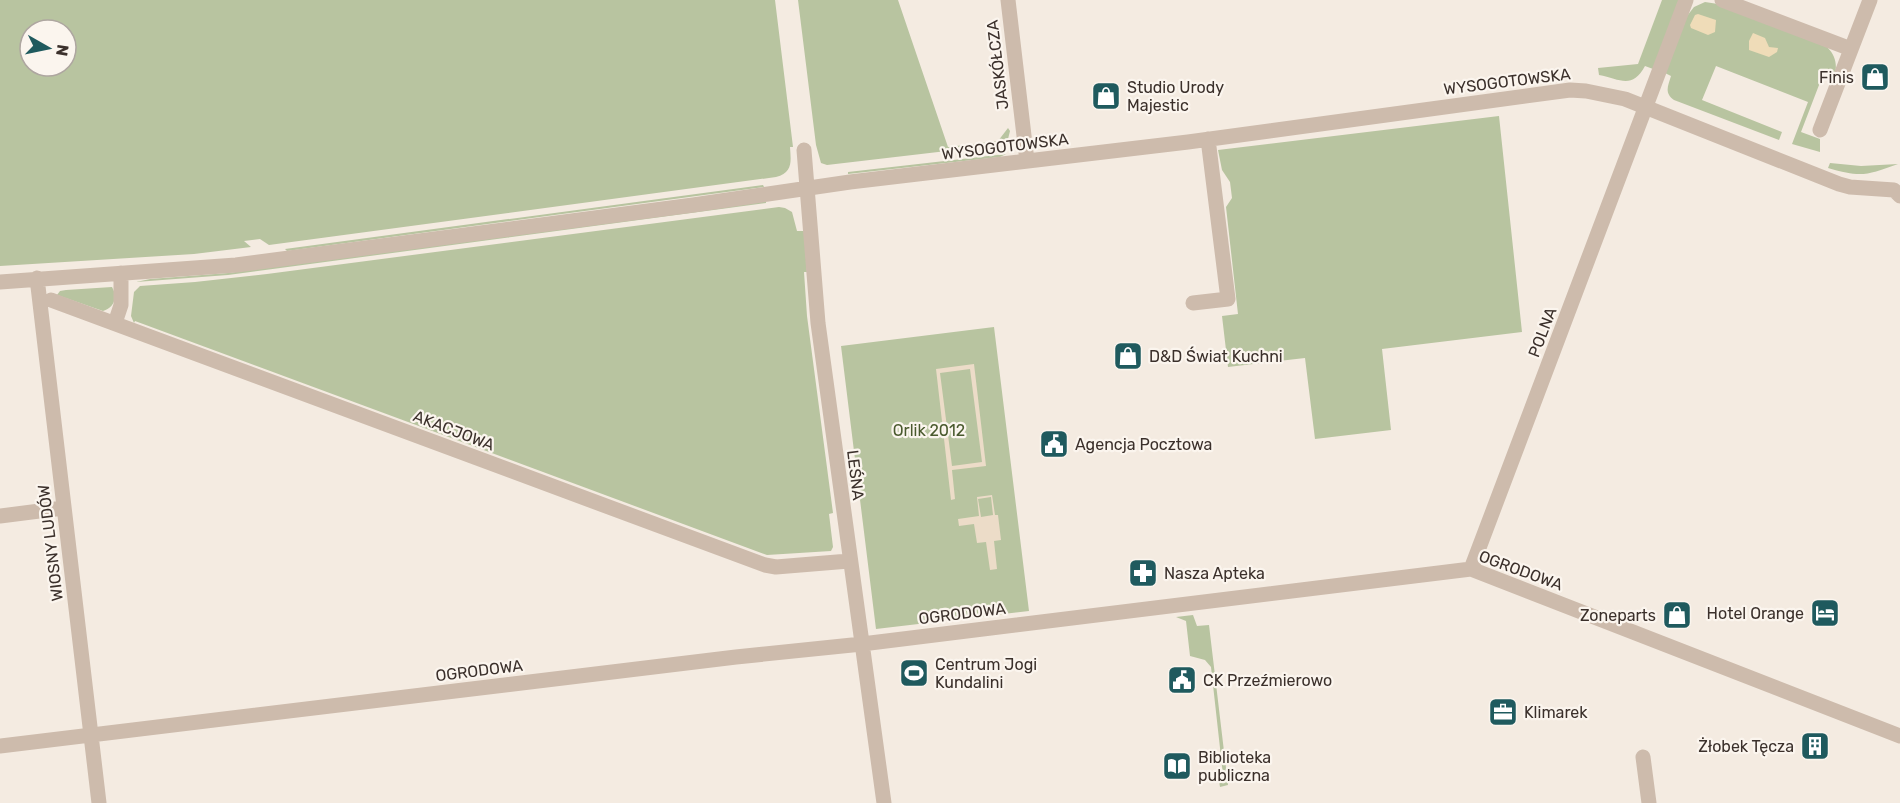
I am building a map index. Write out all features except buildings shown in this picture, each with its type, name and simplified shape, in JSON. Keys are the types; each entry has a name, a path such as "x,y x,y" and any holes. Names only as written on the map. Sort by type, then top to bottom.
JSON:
{"street":[{"name":"JASKÓŁCZA","path":"1008,0 1027,161"},
{"name":"POLNA","path":"1471,569 1686,0"},
{"path":"1722,0 1851,49"},
{"path":"1820,130 1870,0"},
{"name":"WYSOGOTOWSKA","path":"37,278 236,265 806,188 1338,123 1570,90 1595,92 1625,99 1839,184 1850,187 1898,189"},
{"path":"1193,303 1228,299 1208,139"},
{"name":"LEŚNA","path":"804,150 818,323 884,803"},
{"path":"115,323 120,305 121,273"},
{"path":"0,282 37,278"},
{"name":"WIOSNY LUDÓW","path":"37,278 99,803"},
{"name":"AKACJOWA","path":"51,300 765,565 776,567 849,561"},
{"path":"0,516 63,508"},
{"name":"OGRODOWA","path":"0,746 1471,569 1900,736"},
{"path":"1643,756 1649,803"}],"green space":[{"path":"0,0 775,0 793,147 790,147 790,166 782,175 269,245 260,239 244,241 251,247 194,254 0,266"},
{"path":"798,0 898,0 948,147 998,141 1008,128 1010,131 1008,139 998,145 827,165 821,163 816,145"},
{"path":"1662,0 1680,0 1653,69 1645,66 1635,78 1625,81 1599,75 1598,68 1638,64"},
{"path":"1705,2 1718,4 1830,50 1835,60 1835,76 1824,72 1801,132 1820,139 1820,152 1792,144 1808,102 1716,66 1702,100 1782,132 1779,140 1674,100 1669,95 1671,76 1665,73 1687,16 1694,7"},
{"path":"1499,116 1522,332 1382,349 1391,430 1315,439 1305,358 1228,367 1222,316 1238,314 1226,207 1232,198 1230,182 1222,170 1218,150"},
{"path":"1006,154 1000,157 848,174 848,172"},
{"path":"1830,163 1861,166 1898,164 1871,173 1857,174 1828,168"},
{"path":"763,185 764,187 287,251 285,249"},
{"path":"766,201 766,203 228,275 136,282 228,273"},
{"path":"779,207 792,212 797,231 804,231 807,316 833,513 829,514 833,547 831,551 767,555 135,321 134,323 131,316 134,292 140,286 267,274"},
{"path":"112,287 115,295 114,302 103,311 57,295 60,291 66,290"},
{"name":"Orlik 2012","path":"994,327 1029,611 876,629 841,346"},
{"path":"1193,615 1197,626 1209,625 1228,785 1220,787 1218,776 1223,775 1211,667 1205,660 1190,656 1186,621 1176,617"}],"sand":[{"path":"1695,15 1716,20 1715,32 1708,35 1691,28 1690,25"},
{"path":"1753,33 1765,38 1769,47 1778,48 1777,52 1769,57 1749,50 1749,41"}],"shaded area":[{"path":"974,364 986,466 952,470 955,499 951,500 936,369","holes":["970,369 982,462 952,466 940,373"]},
{"path":"992,495 995,515 998,515 1001,540 994,541 997,569 990,570 986,542 977,543 974,524 959,526 958,519 979,516 977,497","holes":["991,497 993,515 981,517 978,499"]}],"place":[{"name":"Finis","path":"1875,77"},
{"name":"Studio Urody Majestic","path":"1106,96"},
{"name":"D&D Świat Kuchni","path":"1128,356"},
{"name":"Agencja Pocztowa","path":"1054,444"},
{"name":"Nasza Apteka","path":"1143,573"},
{"name":"Hotel Orange","path":"1825,613"},
{"name":"Zoneparts","path":"1677,615"},
{"name":"Centrum Jogi Kundalini","path":"914,673"},
{"name":"CK Przeźmierowo","path":"1182,680"},
{"name":"Klimarek","path":"1503,712"},
{"name":"Żłobek Tęcza","path":"1815,746"},
{"name":"Biblioteka publiczna","path":"1177,766"}]}
